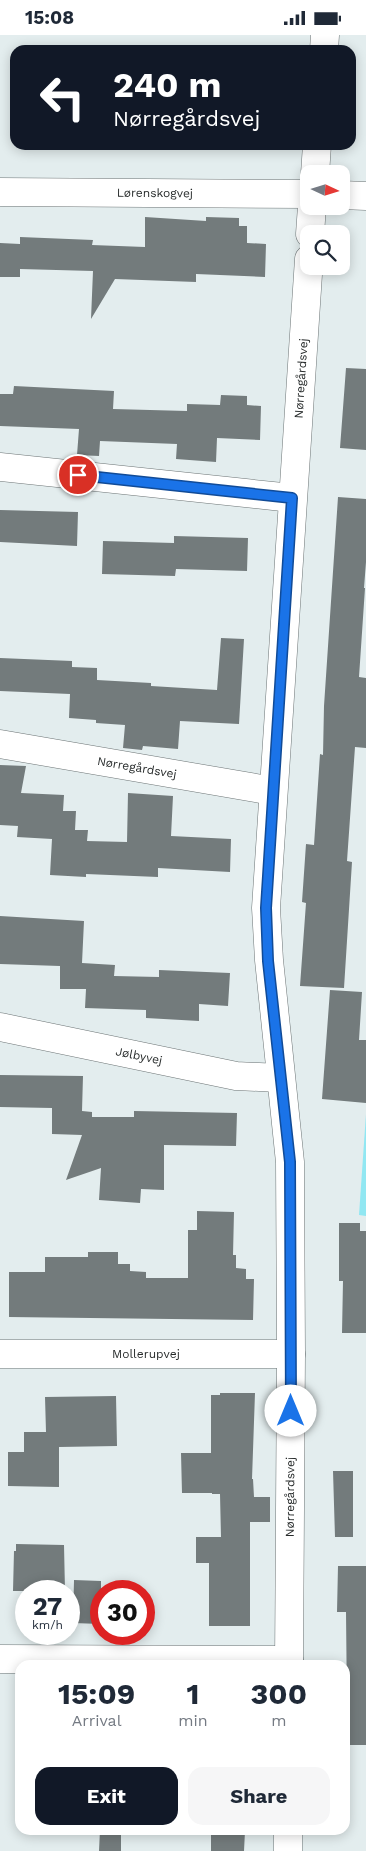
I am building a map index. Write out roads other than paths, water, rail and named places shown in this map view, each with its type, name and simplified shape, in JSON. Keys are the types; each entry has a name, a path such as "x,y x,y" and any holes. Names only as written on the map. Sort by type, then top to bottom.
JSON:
{"street":[{"path":"316,165 317,150"},
{"name":"Lørenskogvej","path":"0,192 300,194"},
{"path":"350,195 366,196"},
{"name":"Nørregårdsvej","path":"289,1660 292,1354 290,1162 268,961 266,908 308,275"},
{"path":"0,467 292,498"},
{"name":"Nørregårdsvej","path":"0,744 273,791"},
{"name":"Jølbyvej","path":"0,1027 236,1075 280,1078"},
{"name":"Mollerupvej","path":"0,1354 292,1354"},
{"path":"0,1659 96,1660"},
{"path":"288,1835 288,1851"}]}
